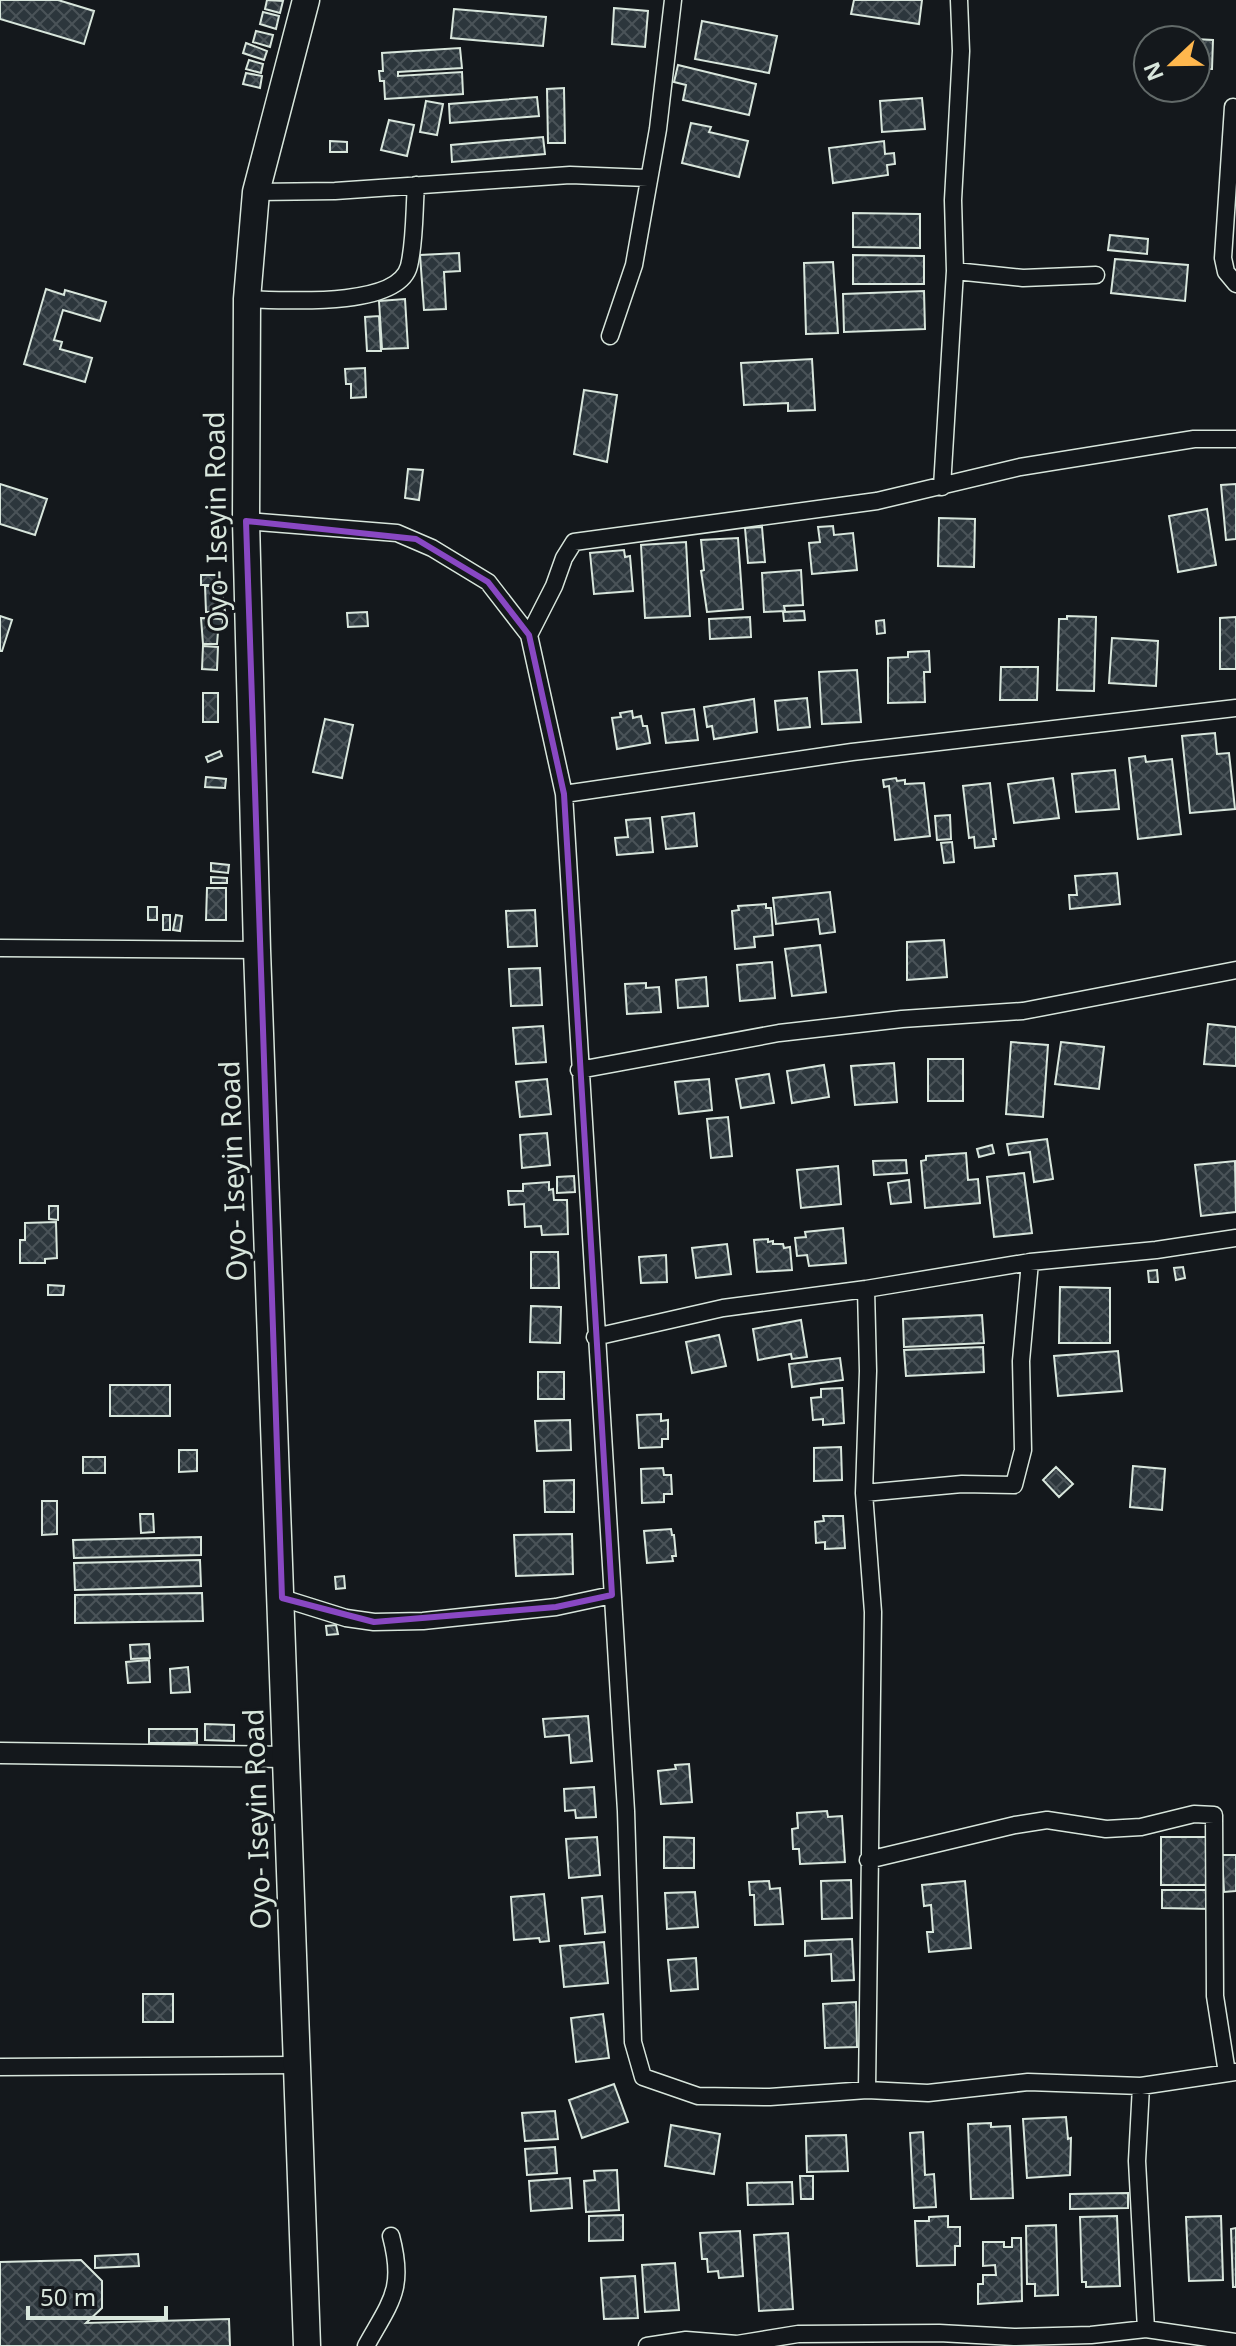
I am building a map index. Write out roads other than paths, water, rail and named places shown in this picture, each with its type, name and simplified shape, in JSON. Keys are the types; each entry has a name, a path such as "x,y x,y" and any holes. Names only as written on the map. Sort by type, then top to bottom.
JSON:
{"main road":[{"name":"Oyo- Iseyin Road","path":"306,0 256,192 247,299 246,521 257,950 307,2346"}],"street":[{"path":"610,336 634,265 658,129 673,0"},
{"path":"942,487 955,271 953,200 961,51 959,0"},
{"path":"1233,107 1223,258 1226,272 1236,284"},
{"path":"256,192 335,191 570,175 648,178"},
{"path":"247,299 316,302 378,291 398,283 409,268 416,185"},
{"path":"955,271 1023,278 1096,275"},
{"path":"529,635 574,542 877,501 1020,467 1194,439 1236,439"},
{"path":"246,521 397,533 416,539 488,582 529,635 564,794 626,1811 633,2042 643,2077 698,2096 770,2097 867,2090 928,2093 1028,2082 1141,2086 1231,2072 1215,1996 1214,1815 1194,1814 1141,1827 1106,1829 1047,1820 868,1860"},
{"path":"564,794 852,752 1236,708"},
{"path":"0,948 257,950"},
{"path":"579,1070 779,1033 902,1019 1023,1011 1236,970"},
{"path":"595,1337 723,1308 1030,1262 1156,1250 1236,1238"},
{"path":"864,1493 962,1484 1014,1485 1023,1450 1021,1361 1030,1262"},
{"path":"866,1289 868,1371 864,1493 873,1612 867,2090"},
{"path":"282,1598 346,1618 374,1622 423,1621 556,1607 612,1595"},
{"path":"0,1753 286,1757"},
{"path":"0,2067 298,2065"},
{"path":"1141,2086 1137,2161 1146,2329"},
{"path":"366,2346 395,2296 399,2265 391,2236"},
{"path":"647,2346 686,2340 737,2344 798,2334 939,2333 1014,2337 1091,2335 1146,2329 1236,2342"}]}
